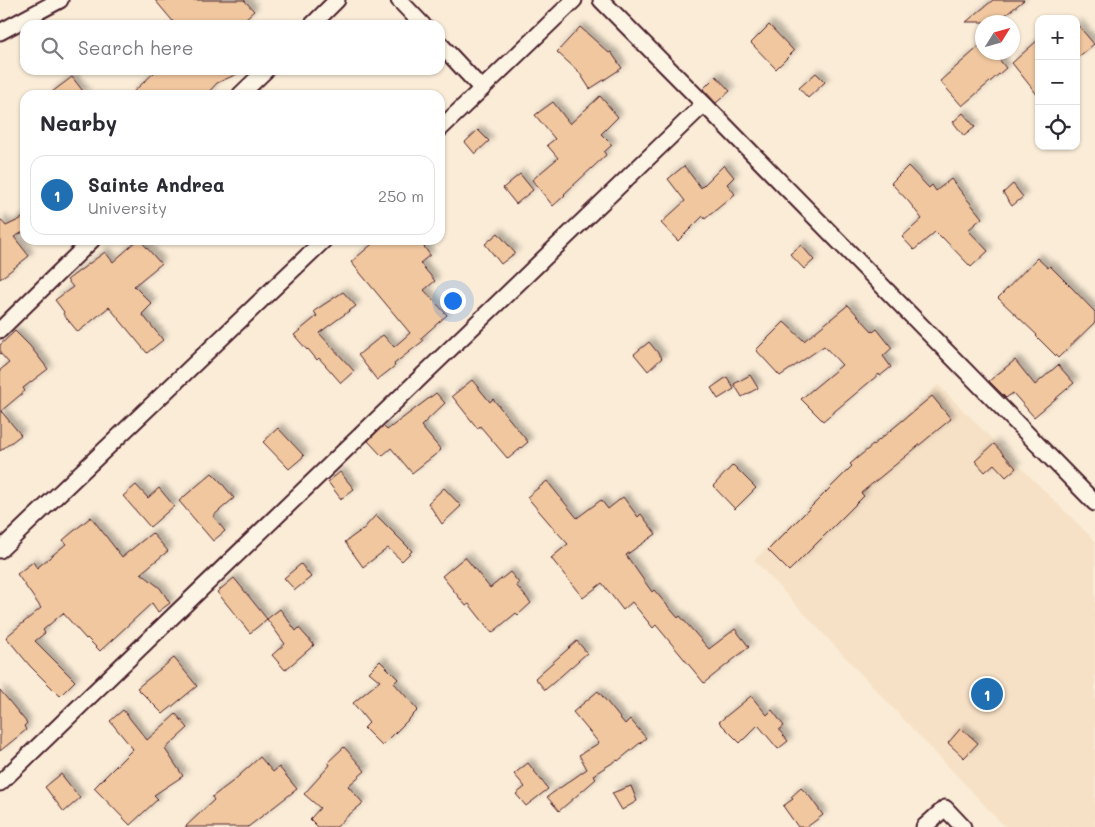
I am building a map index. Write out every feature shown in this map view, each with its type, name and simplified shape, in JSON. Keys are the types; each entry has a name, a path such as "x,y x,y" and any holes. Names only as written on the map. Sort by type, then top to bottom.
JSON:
{"street":[{"path":"22,20 60,0"},
{"path":"317,20 337,0"},
{"path":"399,0 417,20"},
{"path":"445,124 574,0"},
{"path":"601,0 1095,503"},
{"path":"0,32 20,21"},
{"path":"445,49 482,89"},
{"path":"245,90 261,75"},
{"path":"0,783 704,104"},
{"path":"0,330 87,245"},
{"path":"0,550 319,245"},
{"path":"924,827 945,808 963,827"}],"shaded area":[{"path":"938,385 1095,541 1095,827 1005,827 754,560"}],"building":[{"path":"155,0 244,0 254,11 244,20 172,20"},
{"path":"993,0 1024,0 1006,15 975,15 975,22 966,22"},
{"path":"769,25 794,51 776,69 751,43"},
{"path":"580,27 609,53 611,52 622,68 590,89 579,72 557,52"},
{"path":"1080,28 1094,44 1080,56"},
{"path":"1035,43 1035,92 1012,63 1015,60 1020,60 1020,56"},
{"path":"975,50 975,60 1000,60 1006,68 962,106 940,81"},
{"path":"816,73 825,82 808,98 799,88"},
{"path":"152,75 235,75 217,83 211,90 135,90"},
{"path":"716,76 730,91 716,103 703,89"},
{"path":"72,77 82,90 55,90"},
{"path":"600,96 618,117 601,134 612,145 604,152 606,155 553,206 532,180 558,158 547,145 555,139 535,115 553,102 570,124"},
{"path":"963,113 975,127 964,136 953,122"},
{"path":"478,130 489,141 475,154 465,142"},
{"path":"724,165 734,177 727,184 735,194 705,219 703,216 678,241 661,223 685,201 668,179 684,166 701,188"},
{"path":"908,166 929,188 932,185 936,191 951,179 982,218 968,230 988,251 971,267 935,232 914,250 902,237 922,219 891,183"},
{"path":"520,174 533,190 516,204 503,188"},
{"path":"1013,184 1023,197 1012,206 1003,193"},
{"path":"0,219 6,226 20,219 20,234 14,237 29,256 0,279"},
{"path":"498,233 515,253 501,264 485,244"},
{"path":"132,245 144,245 161,264 134,286 152,304 142,314 163,340 147,353 109,307 78,332 63,314 64,312 55,300 73,287 67,280 105,252 113,262"},
{"path":"371,245 423,245 430,255 420,263 435,281 424,290 447,315 421,338 423,341 377,380 358,355 383,335 394,347 410,333 351,262"},
{"path":"801,245 814,260 804,269 790,254"},
{"path":"1037,258 1048,268 1050,266 1095,312 1095,322 1058,358 998,298"},
{"path":"343,292 356,306 319,333 354,371 341,383 319,358 317,360 294,335 317,316 314,311"},
{"path":"848,305 873,332 877,329 892,348 883,356 891,367 880,376 879,374 823,421 801,399 842,365 824,346 780,376 756,350 784,322 804,341"},
{"path":"15,331 48,369 23,388 25,391 1,411 21,435 0,451 0,370 9,363 0,353 0,345"},
{"path":"649,342 662,358 648,371 634,354"},
{"path":"1015,360 1035,385 1058,365 1074,383 1034,417 1013,393 1006,398 989,381"},
{"path":"750,375 758,388 742,397 734,384"},
{"path":"727,377 734,389 718,399 711,388"},
{"path":"472,380 490,402 493,399 528,442 508,459 480,426 478,429 452,396"},
{"path":"436,393 445,403 421,426 441,450 412,473 391,448 382,456 368,441 383,426 387,430"},
{"path":"932,396 951,419 861,493 864,496 789,571 768,550 852,466 850,464"},
{"path":"278,428 304,456 289,469 263,442"},
{"path":"994,444 1016,468 1006,477 994,464 985,472 975,461"},
{"path":"733,465 756,488 735,509 713,486"},
{"path":"340,472 354,489 341,499 328,482"},
{"path":"212,473 234,498 213,516 225,531 213,541 179,501"},
{"path":"547,481 577,518 601,500 608,509 623,497 638,517 641,514 656,534 626,555 652,592 654,590 678,618 680,616 709,649 735,629 749,647 704,683 656,625 653,628 632,602 623,610 602,583 583,598 551,558 568,544 527,497"},
{"path":"136,485 148,498 159,488 174,506 150,527 123,496"},
{"path":"444,488 461,506 442,524 428,503"},
{"path":"376,515 412,551 402,561 388,548 363,567 345,542 366,527"},
{"path":"91,517 122,557 152,533 168,551 141,573 160,588 170,603 158,612 152,603 100,651 86,639 63,613 43,630 45,633 35,641 75,681 60,696 30,666 6,637 41,608 17,574 33,562 37,568 66,544 63,540"},
{"path":"465,557 490,588 510,572 519,583 516,585 531,603 518,615 516,613 492,633 469,604 466,606 442,576"},
{"path":"301,564 311,577 295,590 284,578"},
{"path":"234,578 267,619 250,633 217,592"},
{"path":"280,609 296,631 299,628 314,645 285,670 272,655 285,644 267,619"},
{"path":"577,641 587,653 545,690 535,678"},
{"path":"174,658 197,686 163,714 137,688"},
{"path":"380,661 398,679 394,683 418,710 382,746 364,728 369,723 353,703 380,681 369,672"},
{"path":"0,690 27,723 24,726 26,730 0,751"},
{"path":"598,691 625,724 630,719 646,738 618,761 593,775 596,779 559,811 547,797 587,769 579,755 599,743 573,712"},
{"path":"751,696 767,715 772,710 784,726 779,730 788,741 778,749 758,725 740,743 719,722"},
{"path":"123,710 147,740 176,714 188,728 165,749 183,776 154,795 158,799 130,825 94,788 133,749 110,721"},
{"path":"961,728 978,743 964,758 948,743"},
{"path":"344,747 365,771 348,786 363,803 337,827 318,827 310,819 320,808 304,794 330,765 328,762"},
{"path":"260,757 273,772 279,767 297,789 248,827 185,827 214,800 212,797"},
{"path":"528,763 548,789 526,806 516,794 525,787 514,774"},
{"path":"61,774 80,798 64,812 45,787"},
{"path":"631,786 637,801 622,810 612,793"},
{"path":"801,788 823,815 807,827 798,827 783,806 793,799 791,797"}],"place":[{"name":"Sainte Andrea","path":"987,694"}]}
